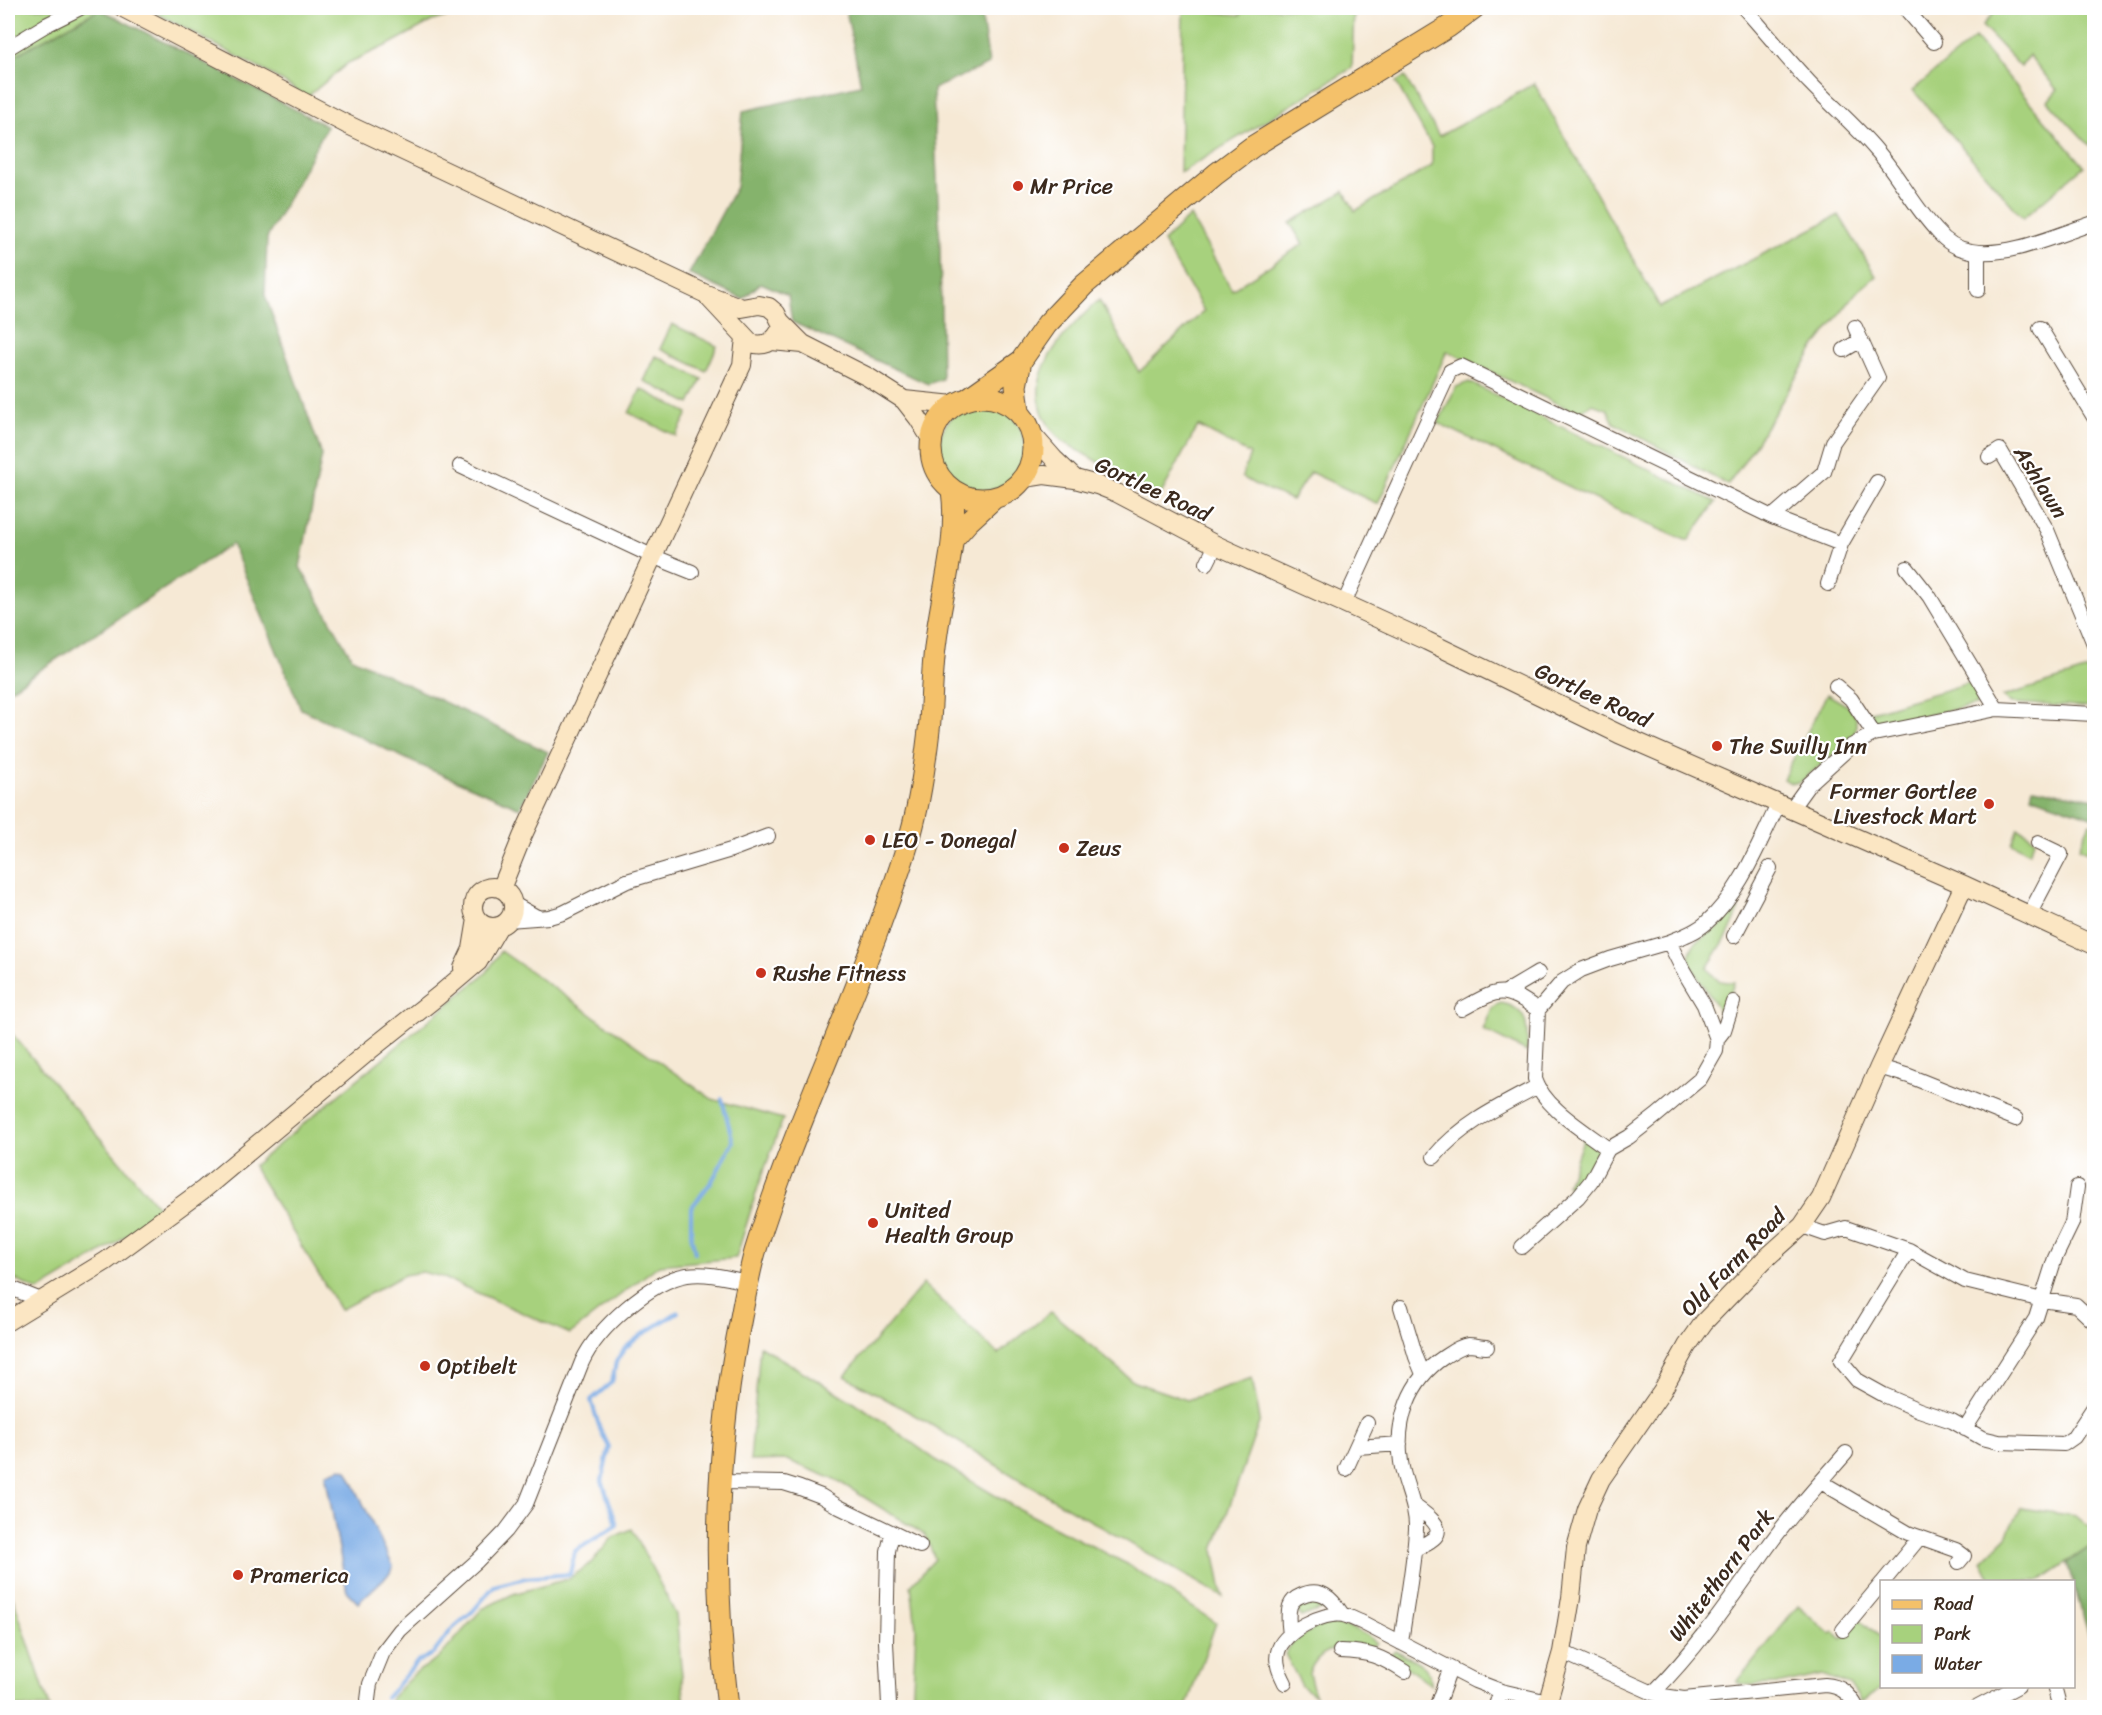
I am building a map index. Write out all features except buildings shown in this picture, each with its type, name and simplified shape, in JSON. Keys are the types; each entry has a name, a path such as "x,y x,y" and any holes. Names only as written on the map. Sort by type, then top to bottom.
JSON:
{"main road":[{"path":"961,402 981,397 995,398 1019,411 1027,422 1034,448 1032,462 1025,478 1007,494 993,499 972,499 952,490 942,480 934,468 931,454 936,426 944,414 961,402 1021,361 1047,324 1084,285 1216,174 1252,147 1448,27 1474,8"},
{"path":"1019,411 1016,386 1021,361"},
{"path":"728,1707 717,1573 720,1482 730,1377 747,1282 754,1254 783,1171 869,956 911,832 924,768 938,625 954,538 955,513 952,490"},
{"path":"954,538 993,499"}],"street":[{"path":"8,48 80,8"},
{"path":"123,8 346,124 706,294 742,308 759,305 768,307 803,344 904,400 932,439"},
{"path":"1744,8 1809,83 1843,113 1877,150 1938,232 1954,247 1991,252 2023,246 2094,223"},
{"path":"1905,8 1934,42"},
{"path":"1978,252 1978,290"},
{"path":"706,294 743,335 755,344 770,342 803,344"},
{"path":"501,889 522,837 742,365 741,318 750,308"},
{"path":"742,365 778,334 780,321"},
{"path":"1772,517 1824,472 1833,442 1878,378 1855,327"},
{"path":"2040,328 2094,417"},
{"path":"1844,350 1861,340"},
{"path":"1344,603 1450,371 1461,366 1772,517 1842,544"},
{"path":"904,400 961,402"},
{"name":"Gortlee Road","path":"1032,434 1075,479"},
{"name":"Ashlawn","path":"1989,457 2000,450 2047,530 2094,644"},
{"path":"460,466 652,556 692,572"},
{"name":"Gortlee Road","path":"1025,478 1044,476 1075,479 1117,493 1216,545 1344,603 1620,735 1964,885 2033,908 2094,945"},
{"path":"1828,584 1842,544 1874,486 1859,483"},
{"path":"1207,563 1216,545"},
{"path":"1907,568 1929,596 1997,709"},
{"path":"1836,686 1851,699 1874,734"},
{"path":"1608,1149 1552,1105 1535,1079 1538,1010 1562,982 1581,970 1669,942 1706,923 1728,897 1785,807 1851,746 1874,734 1997,709 2094,714"},
{"path":"477,919 487,926 506,917 537,917 563,913 627,881 731,850 768,836"},
{"path":"2033,908 2061,854 2038,843"},
{"path":"1734,936 1770,868"},
{"name":"Old Farm Road","path":"1547,1705 1562,1652 1576,1548 1587,1509 1601,1479 1662,1391 1687,1346 1704,1322 1764,1260 1802,1226 1821,1198 1964,885"},
{"path":"8,1320 106,1261 204,1189 478,962 506,917 508,895 501,889 488,888 478,895 474,907 477,919 472,949 456,980"},
{"path":"1728,897 1749,906"},
{"path":"1522,1247 1578,1197 1591,1181 1608,1149 1629,1137 1700,1079 1716,1051 1717,1039 1704,1005 1669,942"},
{"path":"1506,992 1538,974"},
{"path":"1462,1009 1491,993 1506,992 1520,996 1538,1010"},
{"path":"1717,1039 1724,1030 1733,1002"},
{"path":"1879,1067 1909,1076 2016,1119"},
{"path":"1434,1157 1444,1145 1468,1127 1538,1086"},
{"path":"1965,1430 2036,1318 2055,1258 2072,1223 2077,1187"},
{"path":"1802,1226 1826,1234 1846,1228 1909,1250 1965,1281 2042,1300 2076,1305 2094,1322"},
{"path":"1909,1250 1841,1361 1857,1380 1919,1410 1952,1421 1982,1438 1999,1442 2064,1444 2074,1437 2094,1407"},
{"path":"367,1707 370,1684 382,1652 400,1630 506,1531 526,1504 586,1353 607,1328 651,1290 687,1275 711,1275 747,1282"},
{"path":"8,1287 41,1300"},
{"path":"1401,1307 1423,1374"},
{"path":"1382,1657 1395,1640 1414,1550 1416,1526 1413,1505 1404,1481 1400,1444 1402,1415 1410,1395 1423,1374 1434,1364 1467,1345 1487,1347"},
{"path":"1346,1469 1367,1423"},
{"path":"1357,1447 1400,1444"},
{"name":"Whitethorn Park","path":"1653,1693 1714,1623 1768,1547 1846,1453"},
{"path":"720,1482 784,1484 800,1488 821,1496 892,1534 920,1546"},
{"path":"1821,1482 1908,1533 1956,1550 1964,1556 1959,1562"},
{"path":"1413,1505 1430,1518 1438,1531 1436,1537 1414,1550"},
{"path":"889,1705 886,1642 887,1571 892,1534"},
{"path":"1884,1580 1920,1536"},
{"path":"1843,1630 1880,1584"},
{"path":"1290,1635 1288,1615 1290,1606 1295,1599 1304,1594 1312,1591 1320,1592 1335,1603 1342,1614"},
{"path":"1285,1683 1277,1667 1278,1651 1283,1641 1311,1621 1327,1615 1342,1614 1475,1681 1547,1705"},
{"path":"1340,1651 1361,1652 1382,1657 1405,1672"},
{"path":"1562,1652 1663,1696 1684,1699 1825,1685 1837,1686 1847,1693 1857,1707"},
{"path":"1436,1707 1450,1669"},
{"path":"1976,1707 2014,1688"},
{"path":"2055,1688 2058,1701"},
{"path":"1495,1707 1501,1691"}],"green space":[{"path":"8,8 96,8 100,9 8,59"},
{"path":"147,8 476,8 432,21 348,63 307,97 274,76"},
{"path":"861,8 998,8 981,13 989,64 933,89 940,246 942,379 928,384 792,322 788,295 761,283 743,299 689,274 736,187 743,111 861,85 846,10"},
{"path":"1242,8 1354,8 1352,68 1180,173 1183,9 1241,15"},
{"path":"1998,8 2087,8 2094,12 2094,150 2048,101 2057,90 2029,55 2021,67 1982,26"},
{"path":"100,9 327,126 267,238 265,295 322,455 300,567 352,658 548,752 520,808 415,763 301,709 232,544 8,691 8,59"},
{"path":"1975,38 2084,166 2023,218 1913,90"},
{"path":"1405,77 1439,136 1534,83 1660,307 1839,215 1876,276 1856,293 1814,348 1728,485 1614,423 1607,409 1592,404 1577,413 1447,351 1378,504 1310,472 1292,500 1254,484 1242,477 1250,454 1198,426 1159,498 1062,441 1047,421 1040,402 1039,383 1045,365 1055,348 1068,331 1099,300 1139,372 1204,311 1163,242 1190,216 1232,290 1303,244 1290,223 1344,191 1355,211 1432,166 1432,147 1396,82"},
{"path":"672,324 717,346 706,371 660,349"},
{"path":"656,356 702,379 690,404 644,381"},
{"path":"1469,382 1716,502 1688,541 1642,522 1438,423 1456,387"},
{"path":"641,389 688,413 676,436 629,413"},
{"path":"982,405 1006,412 1018,424 1025,448 1018,472 1006,484 982,491 958,484 946,472 939,448 946,424 958,412"},
{"path":"2094,668 2094,708 2011,703 2002,697"},
{"path":"1972,682 1979,691 1980,701 1976,705 1889,723 1876,722 1868,713"},
{"path":"1827,694 1848,706 1856,718 1856,728 1852,739 1799,783 1791,783 1783,779"},
{"path":"2033,788 2094,799 2094,818 2031,796"},
{"path":"2090,823 2094,825 2094,855 2079,848"},
{"path":"2018,828 2035,839 2029,853 2012,843"},
{"path":"1732,908 1739,910 1728,935 1707,968 1718,980 1734,982 1722,1016 1689,962 1693,946 1725,921"},
{"path":"501,951 712,1099 783,1119 758,1187 736,1258 659,1265 570,1334 442,1277 422,1272 404,1275 340,1310 253,1166 487,972"},
{"path":"1500,1003 1510,1005 1522,1014 1527,1027 1527,1052 1483,1030 1492,1008"},
{"path":"8,1029 161,1210 115,1244 38,1291 8,1276"},
{"path":"1584,1137 1599,1152 1580,1186 1575,1189 1567,1185"},
{"path":"923,1284 998,1354 1051,1312 1134,1382 1187,1400 1252,1378 1260,1420 1214,1550 1223,1597 845,1376"},
{"path":"760,1346 871,1413 936,1460 1011,1505 1129,1565 1216,1623 1186,1707 912,1707 916,1628 911,1585 935,1559 925,1535 838,1481 787,1460 750,1461"},
{"path":"2021,1508 2076,1516 2094,1531 2094,1544 2040,1580 1992,1580 1982,1561 2007,1536"},
{"path":"632,1529 676,1615 685,1707 391,1707 391,1698 415,1673 438,1659 482,1609 513,1594 568,1579 591,1563 613,1537"},
{"path":"2094,1544 2094,1652 2075,1589 2075,1580 2072,1580 2067,1563"},
{"path":"8,1583 50,1707 8,1707"},
{"path":"1320,1597 1326,1604 1322,1609 1301,1617 1295,1606 1299,1600"},
{"path":"1798,1606 1831,1634 1834,1632 1842,1639 1860,1619 1880,1637 1880,1688 1882,1688 1861,1702 1850,1685 1822,1675 1781,1684 1747,1685 1737,1682"},
{"path":"1328,1624 1354,1629 1377,1643 1371,1647 1334,1649 1324,1653 1309,1673 1315,1696 1302,1686 1285,1654 1303,1635"},
{"path":"1395,1650 1414,1659 1424,1667 1431,1678 1431,1685 1390,1655"}],"water":[{"path":"341,1468 347,1470 393,1566 390,1573 358,1603 347,1592 326,1478 327,1473"}],"waterway":[{"path":"695,1253 691,1234 691,1208 712,1181 733,1142 722,1099"},
{"path":"386,1698 417,1662 434,1653 452,1629 473,1611 494,1586 525,1578 570,1574 575,1551 617,1525 602,1481 609,1447 600,1429 591,1400 612,1382 616,1362 625,1348 678,1312"}],"place":[{"name":"Mr Price","path":"1018,186"},
{"name":"The Swilly Inn","path":"1717,746"},
{"name":"Former Gortlee Livestock Mart","path":"1989,804"},
{"name":"LEO - Donegal","path":"870,840"},
{"name":"Zeus","path":"1064,848"},
{"name":"Rushe Fitness","path":"761,973"},
{"name":"United Health Group","path":"873,1223"},
{"name":"Optibelt","path":"425,1366"},
{"name":"Pramerica","path":"238,1575"}]}
